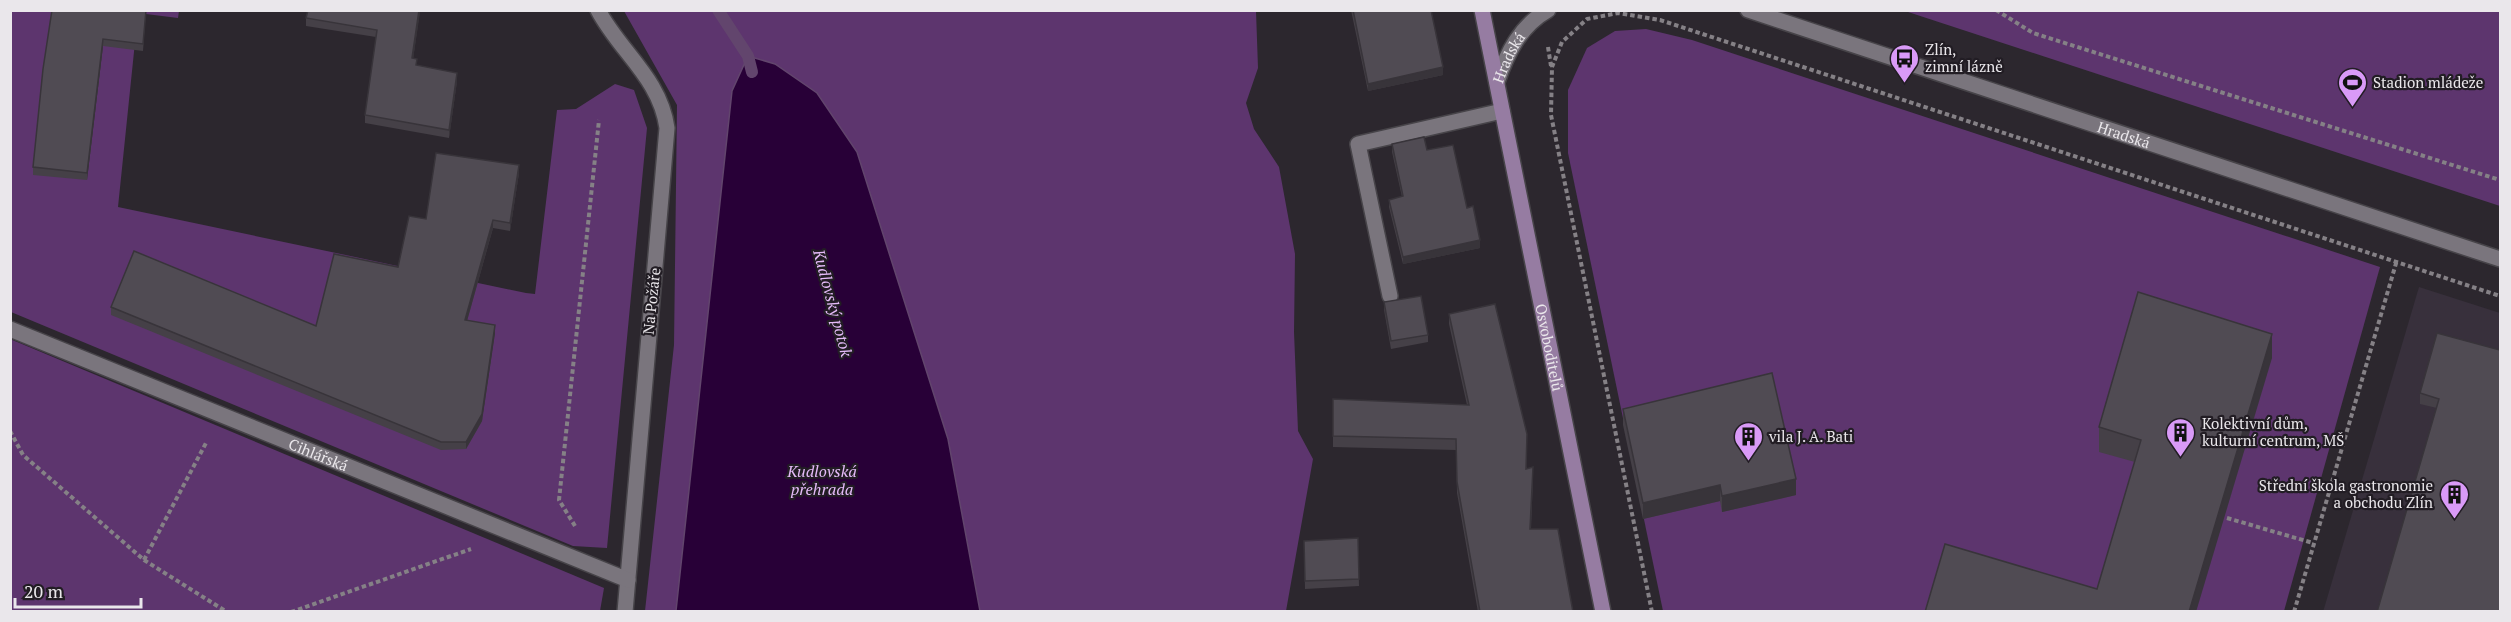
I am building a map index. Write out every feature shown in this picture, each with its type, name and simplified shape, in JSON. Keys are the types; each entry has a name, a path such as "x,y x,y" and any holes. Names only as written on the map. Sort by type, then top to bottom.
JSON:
{"street":[{"name":"Na Požáře","path":"598,10 655,88 664,109 667,128 643,376 625,612"},
{"name":"Hradská","path":"1482,10 1497,82"},
{"name":"Hradská","path":"1497,82 1506,56 1521,32 1548,10"},
{"name":"Hradská","path":"1748,10 2500,259"},
{"name":"Osvoboditelů","path":"1497,82 1603,612"},
{"path":"1389,296 1358,144 1502,111"},
{"name":"Cihlářská","path":"10,329 628,580"}],"path":[{"path":"1996,10 2033,33 2500,180"},
{"path":"1652,612 1551,116 1551,67 1562,42 1587,19 1618,13 1660,20 2500,296"},
{"path":"599,120 559,501 602,570"},
{"path":"2294,612 2396,262 2408,228"},
{"path":"144,560 221,414"},
{"path":"10,431 23,455 144,560 227,612"},
{"path":"2227,519 2313,543"},
{"path":"291,612 514,534"}],"shaded area":[{"path":"10,11 179,11 178,18 138,13 118,207 526,293 535,294 557,110 576,109 615,84 634,90 647,128 607,548 573,546 11,312"},
{"path":"624,11 1256,11 1258,68 1246,103 1254,129 1279,167 1295,254 1294,332 1298,431 1313,459 1286,611 980,611 948,439 902,297 748,56 732,92 676,611 645,611 674,345 677,105"},
{"name":"Stadion mládeže","path":"1905,11 2500,11 2500,206"},
{"path":"1646,29 1692,40 2380,267 2284,611 1663,611 1568,153 1568,90 1587,48 1615,31"},
{"path":"2419,287 2500,313 2500,611 2323,612"},
{"path":"10,339 604,588 600,611 11,611"}],"water":[{"name":"Kudlovská přehrada","path":"748,56 775,64 817,93 857,152 948,439 980,611 676,611 732,91"}],"building":[{"path":"52,10 146,10 143,44 103,39 87,173 33,167 43,69"},
{"path":"308,10 419,10 412,58 417,59 416,65 457,73 449,130 365,115 377,30 306,18"},
{"path":"1353,10 1431,10 1443,67 1368,84"},
{"path":"1424,137 1427,150 1453,145 1467,208 1473,206 1480,240 1403,257 1389,200 1403,196 1392,144"},
{"path":"436,153 519,165 510,223 493,220 465,320 495,325 482,414 466,442 441,442 111,307 134,251 316,326 334,254 398,267 409,216 426,219"},
{"name":"Kolektivní dům, kulturní centrum, MŠ","path":"2138,292 2272,334 2189,612 1925,612 1945,544 2097,589 2141,440 2099,427"},
{"path":"1421,296 1428,335 1391,341 1384,302"},
{"path":"1495,304 1527,434 1526,469 1533,467 1530,529 1558,529 1573,612 1480,612 1457,482 1456,439 1333,436 1333,399 1469,405 1449,314"},
{"name":"Střední škola gastronomie a obchodu Zlín","path":"2437,333 2500,350 2500,612 2377,612 2439,399 2420,393"},
{"path":"1772,373 1796,479 1722,496 1720,485 1643,503 1623,409"},
{"path":"1358,538 1359,579 1305,581 1304,541"}],"waterway":[{"name":"Kudlovský potok","path":"718,10 748,56 752,72"}],"place":[{"name":"Zlín, zimní lázně","path":"1904,84"},
{"name":"Stadion mládeže","path":"2352,108"},
{"name":"Kolektivní dům, kulturní centrum, MŠ","path":"2181,458"},
{"name":"vila J. A. Bati","path":"1748,462"},
{"name":"Střední škola gastronomie a obchodu Zlín","path":"2454,520"}]}
